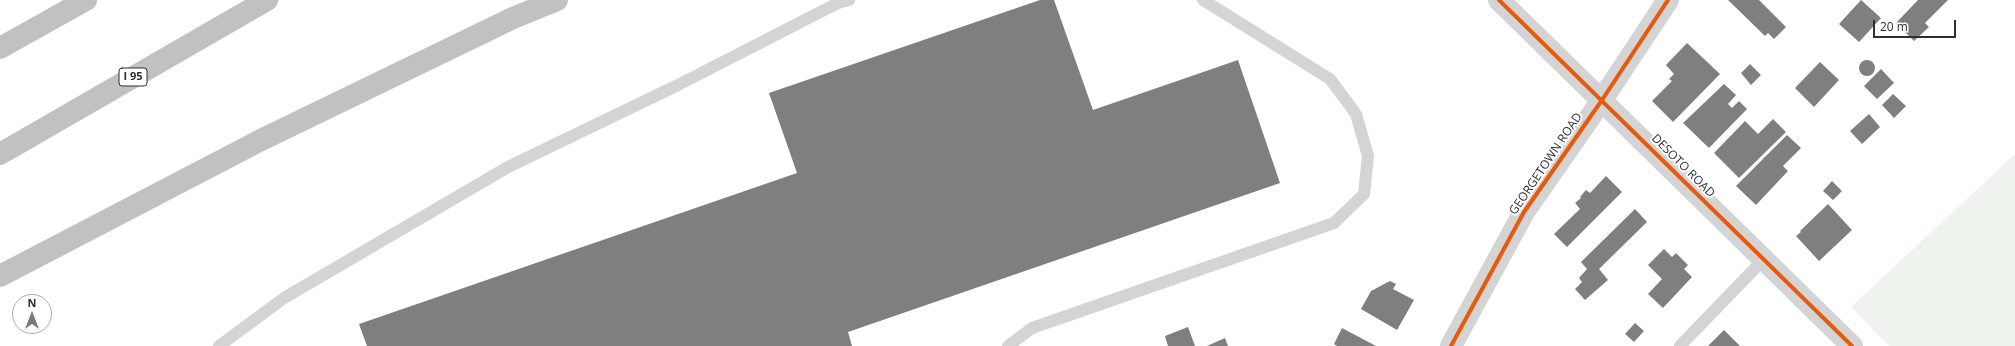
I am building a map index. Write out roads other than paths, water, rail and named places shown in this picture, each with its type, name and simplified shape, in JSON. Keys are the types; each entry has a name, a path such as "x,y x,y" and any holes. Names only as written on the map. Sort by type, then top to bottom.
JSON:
{"highway":[{"path":"0,48 86,0"},
{"name":"I 95","path":"0,154 266,0"},
{"path":"0,276 261,140 513,18 557,0"},
{"path":"0,292 261,140"}],"street":[{"name":"DESOTO ROAD","path":"1499,0 1852,346"},
{"name":"GEORGETOWN ROAD","path":"1451,346 1524,212 1602,100 1668,0"}],"lane":[{"path":"219,346 284,298 508,167 678,85 838,3 849,0"},
{"path":"1008,346 1032,328 1334,223 1364,194 1368,156 1356,114 1330,79 1203,0"},
{"path":"1680,346 1764,259"}]}
